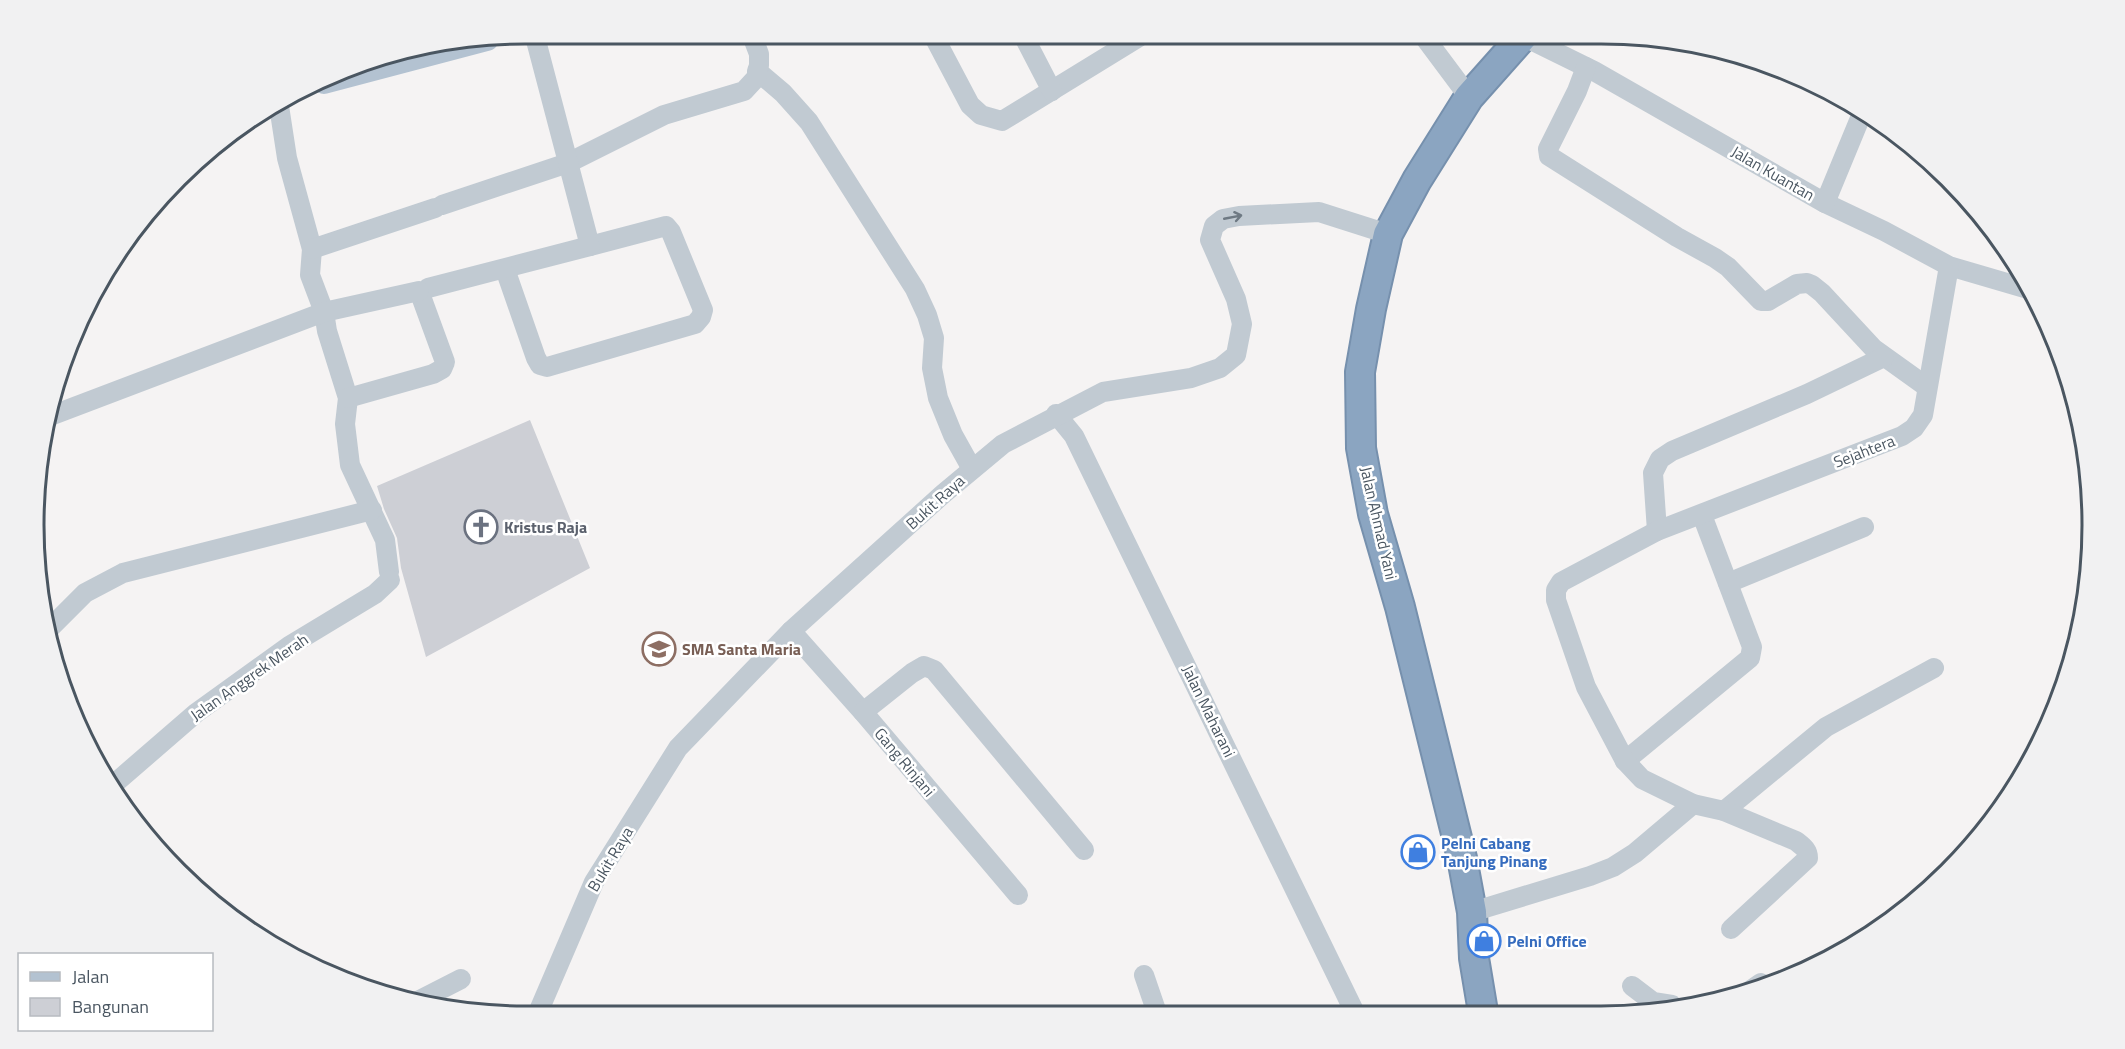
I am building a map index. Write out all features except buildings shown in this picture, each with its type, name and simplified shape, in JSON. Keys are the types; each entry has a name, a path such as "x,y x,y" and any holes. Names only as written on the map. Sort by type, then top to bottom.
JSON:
{"highway":[{"name":"Jalan Ahmad Yani","path":"1482,1006 1474,958 1472,912 1462,858 1403,619 1373,514 1361,448 1360,372 1388,234 1417,180 1469,97 1516,44"}],"main road":[{"path":"362,72 437,52"}],"street":[{"path":"537,44 590,246"},
{"path":"312,249 568,163 664,115 744,92 756,78 758,71 759,54 755,44"},
{"path":"938,44 970,105 981,115 1002,121 1128,44"},
{"path":"1028,44 1052,91"},
{"path":"1429,44 1469,97"},
{"name":"Jalan Kuantan","path":"1541,44 1825,203 1949,266 2018,286"},
{"path":"1586,67 1577,92 1548,149 1549,156 1677,237 1715,258 1728,267 1761,301 1768,301 1797,284 1812,285 1874,349 1927,387"},
{"path":"758,71 783,93 809,122 915,289 927,315 934,339 932,368 938,398 953,435 972,469"},
{"path":"54,624 85,593 123,573 372,510 350,465 345,424 348,398 327,331 324,312 310,275 312,249 287,158 280,111"},
{"path":"1825,203 1859,120"},
{"name":"Bukit Raya","path":"541,1006 594,882 678,748 791,631 1002,444 1056,414 1104,392 1191,378 1220,368 1236,355 1242,324 1236,299 1210,240 1214,226 1223,219 1239,216 1319,212 1388,234"},
{"path":"57,413 324,312 423,292 611,239 666,226 675,240 703,310 695,324 547,367 540,365 536,358 505,269"},
{"name":"Sejahtera","path":"1625,761 1586,687 1556,600 1556,590 1561,582 1657,531 1902,436 1914,428 1923,416 1949,266"},
{"path":"348,398 433,374 442,369 445,362 423,292"},
{"path":"1657,531 1653,472 1660,459 1672,451 1807,394 1884,357"},
{"name":"Jalan Maharani","path":"1056,414 1074,436 1352,1006"},
{"name":"Jalan Anggrek Merah","path":"118,781 196,713 289,646 375,594 390,576 385,540 372,510"},
{"path":"1702,515 1752,647 1750,658 1625,761 1642,779 1694,804 1724,811 1796,841 1805,848 1808,858 1731,929"},
{"path":"1728,583 1864,527"},
{"name":"Gang Rinjani","path":"791,631 1018,895"},
{"path":"863,712 912,673 924,666 934,670 1084,850"},
{"path":"1724,811 1826,727 1934,668"},
{"path":"1472,912 1613,867 1635,853 1694,804"},
{"path":"1144,975 1155,1006"},
{"path":"429,995 461,979"},
{"path":"1632,986 1653,1002"}],"place":[{"name":"Kristus Raja","path":"481,527"},
{"name":"SMA Santa Maria","path":"659,649"},
{"name":"Pelni Cabang Tanjung Pinang","path":"1418,852"},
{"name":"Pelni Office","path":"1484,941"}]}
